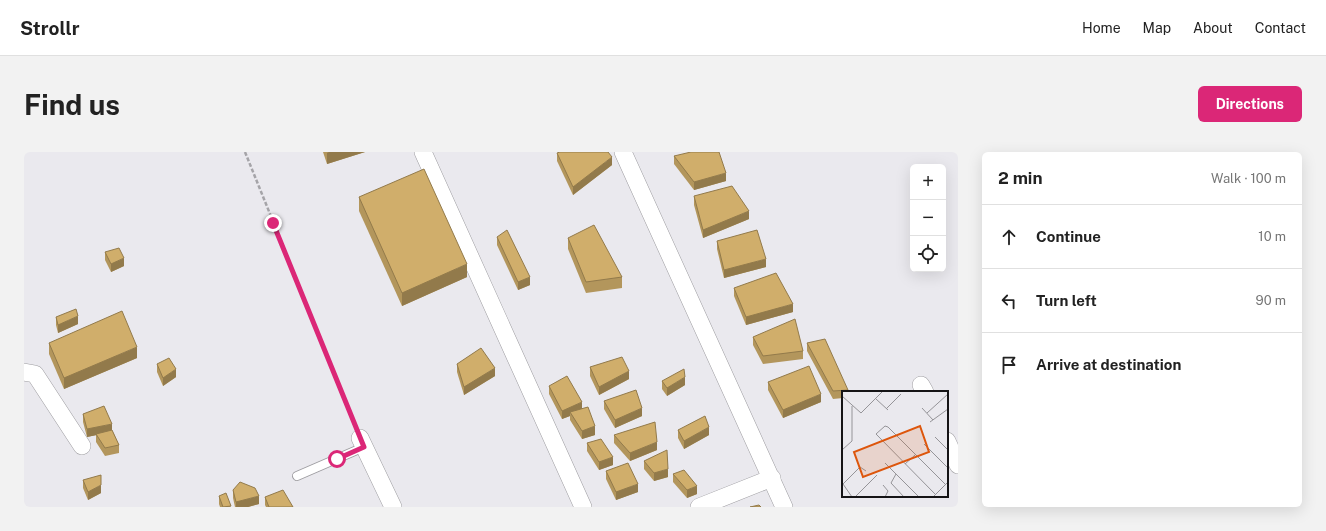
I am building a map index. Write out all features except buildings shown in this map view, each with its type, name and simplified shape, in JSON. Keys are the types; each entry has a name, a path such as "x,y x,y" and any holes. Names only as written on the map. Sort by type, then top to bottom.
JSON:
{"street":[{"path":"423,152 584,507"},
{"path":"622,152 784,507"},
{"path":"24,372 35,374 82,446"},
{"path":"362,442 393,507"},
{"path":"948,443 958,466"},
{"path":"699,507 772,478"}],"lane":[{"path":"297,476 362,442"}],"path":[{"path":"245,152 362,442"}],"route":[{"path":"273,223 364,447 337,459"}]}
